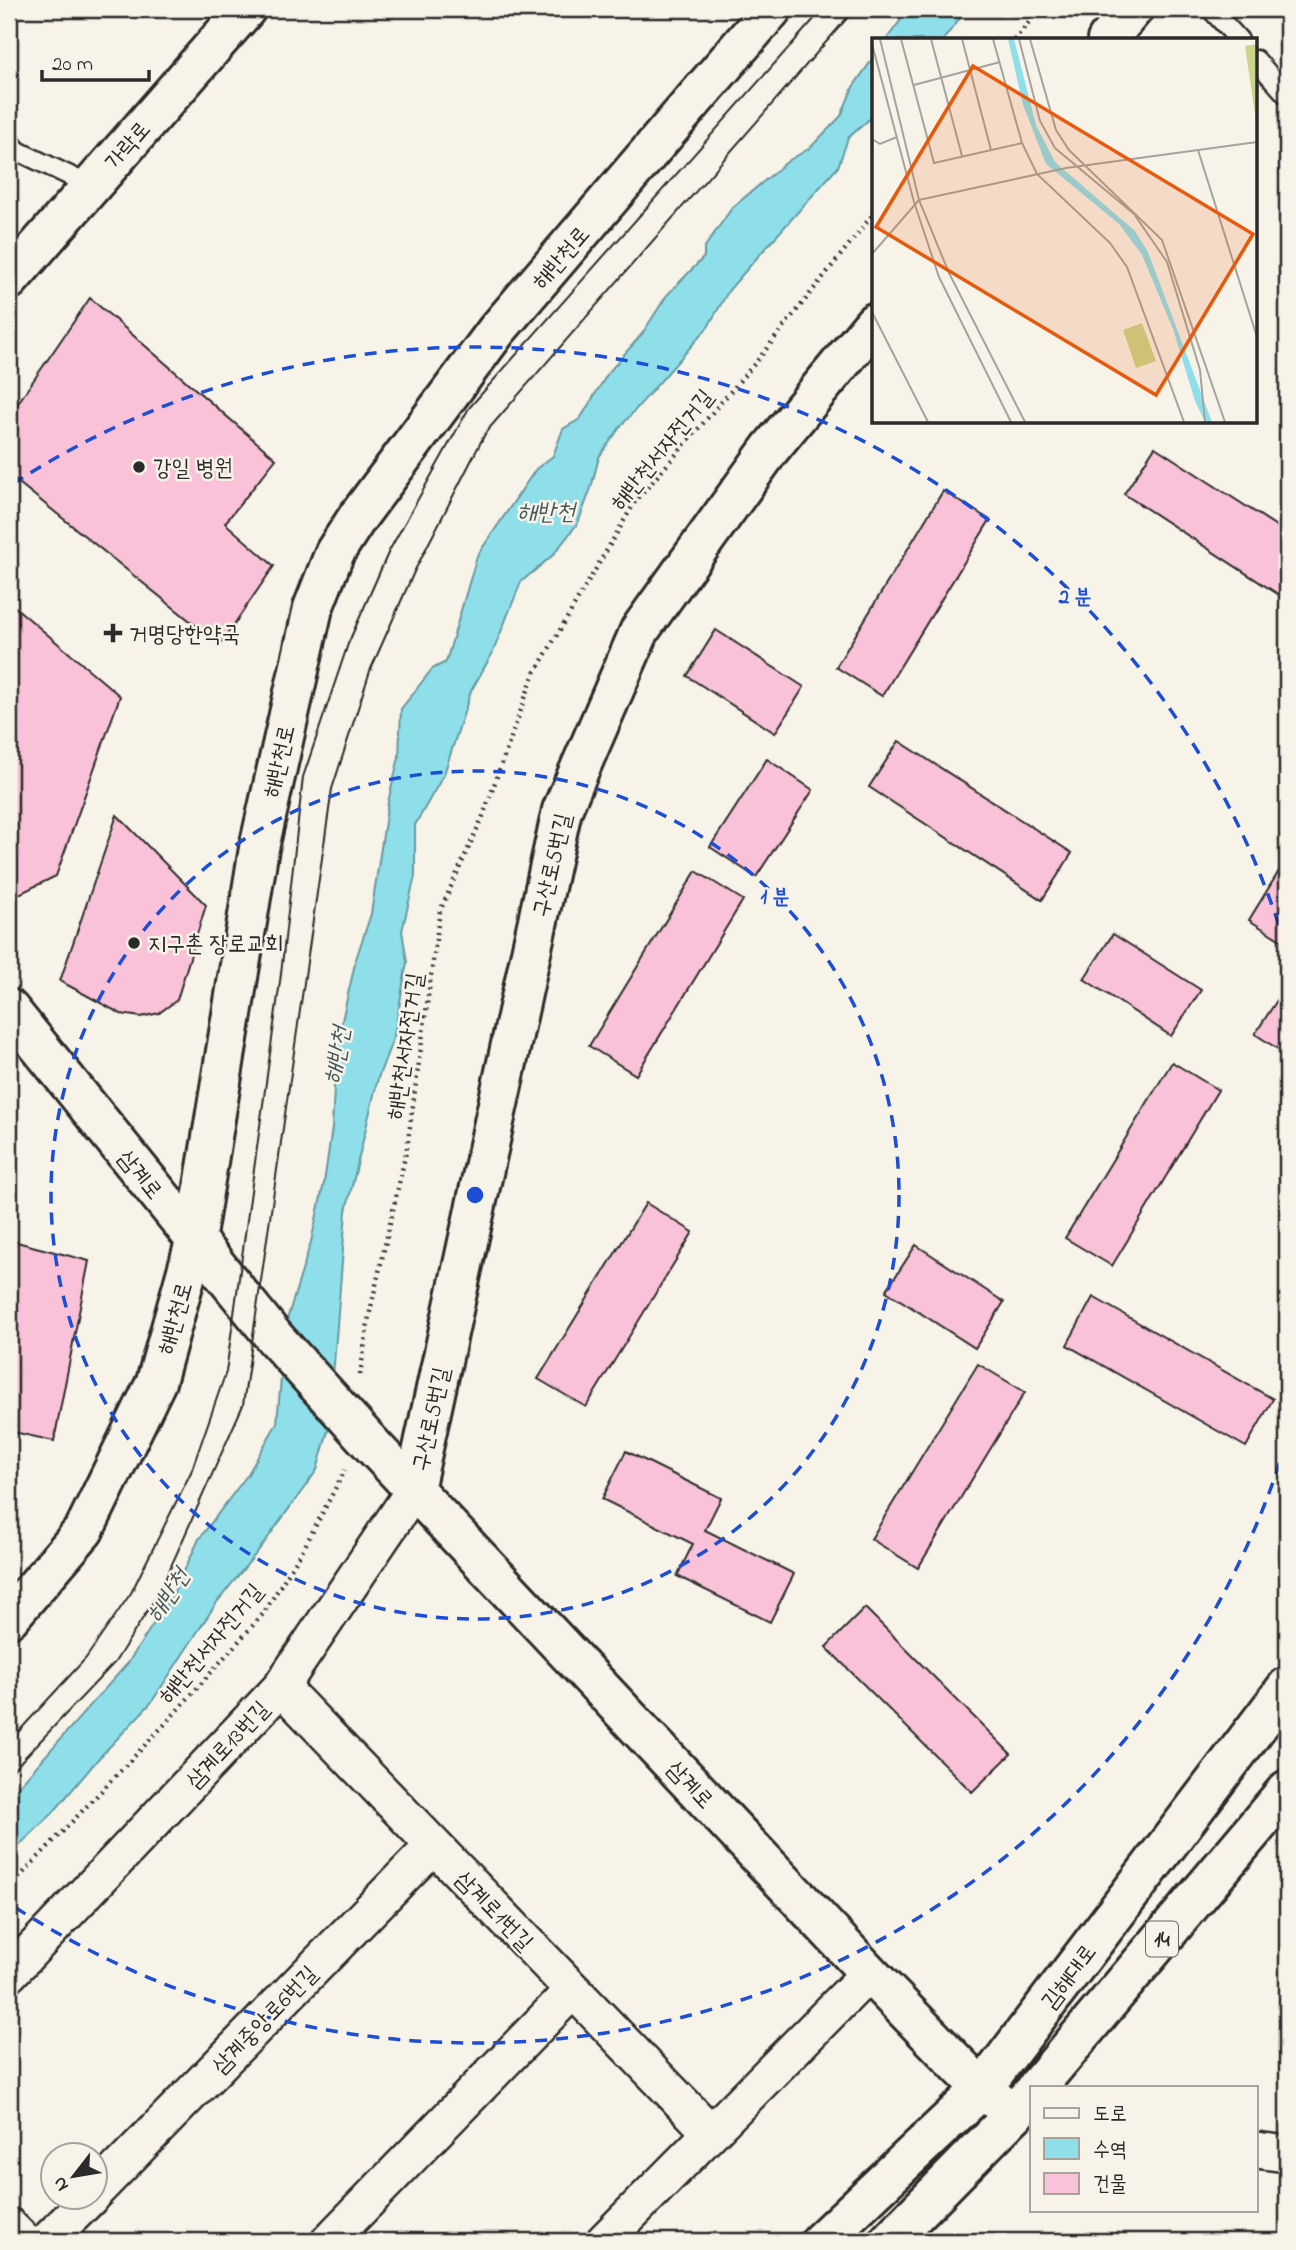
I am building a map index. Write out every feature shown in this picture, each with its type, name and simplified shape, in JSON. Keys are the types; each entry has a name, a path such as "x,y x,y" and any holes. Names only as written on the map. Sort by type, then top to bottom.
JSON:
{"street":[{"name":"가락로","path":"9,280 246,9"},
{"name":"해반천로","path":"9,1618 84,1530 156,1382 195,1242 258,848 313,608 335,552 357,518 497,330 772,9"},
{"path":"1109,38 1133,9"},
{"name":"구산로5번길","path":"414,1490 562,810 640,630 770,449 872,325"},
{"name":"삼계로","path":"9,1009 275,1338 360,1454 414,1490 869,1973 982,2089 1029,2103"},
{"name":"삼계로13번길","path":"9,1974 281,1688 414,1490"},
{"name":"김해대로","path":"821,2241 982,2089 1287,1687"},
{"name":"삼계로1번길","path":"281,1688 710,2132"},
{"name":"김해대로","path":"1043,2086 1287,1790"},
{"name":"삼계중앙로6번길","path":"108,2179 433,1846"},
{"path":"604,2241 869,1973"},
{"path":"329,2241 573,1990"},
{"name":"김해대로","path":"888,2241 1029,2103"},
{"path":"1258,2150 1287,2154"},
{"path":"47,2241 75,2212"},
{"path":"9,2226 24,2241"}],"lane":[{"path":"1211,9 1237,38"},
{"path":"1258,62 1287,96"},
{"path":"9,141 19,150 91,186"}],"path":[{"path":"1016,38 1040,9"},
{"name":"해반천서자전거길","path":"359,1382 369,1316 407,1148 440,911 483,817 533,676 635,502 756,362 872,216"},
{"name":"해반천서자전거길","path":"9,1888 166,1723 263,1614 345,1474 360,1454"}],"water":[{"path":"909,9 967,9 945,38 887,38"},
{"name":"해반천","path":"872,60 872,117 848,138 838,167 729,290 708,327 621,426 599,457 578,523 553,555 521,582 492,654 471,691 444,774 415,825 415,876 402,931 407,962 394,1036 378,1078 346,1211 329,1427 317,1470 217,1602 151,1703 98,1759 52,1814 9,1855 9,1797 128,1663 174,1592 199,1539 248,1474 277,1423 286,1323 311,1242 324,1183 332,1128 336,1047 356,959 371,914 388,802 399,757 401,709 432,669 446,662 477,556 536,469 553,456 563,429 580,419 608,373 642,334 667,295 704,257 704,248 732,208 788,161 810,148 841,116 853,87"}],"building":[{"name":"강일 병원","path":"90,298 276,459 225,523 274,566 220,645 9,475 9,416"},
{"path":"1155,447 1287,533 1287,600 1124,494"},
{"path":"943,491 990,520 882,696 836,667"},
{"path":"9,602 120,696 56,876 9,899"},
{"path":"716,630 804,687 775,733 687,676"},
{"path":"899,741 1072,853 1042,900 869,787"},
{"path":"767,759 813,790 756,877 710,847"},
{"name":"지구촌 장로교회","path":"117,815 206,905 177,1000 159,1013 141,1017 121,1014 60,981"},
{"path":"1287,858 1287,944 1249,920"},
{"path":"696,871 743,900 636,1075 589,1046"},
{"path":"1113,934 1201,990 1171,1036 1084,979"},
{"path":"1285,988 1287,990 1287,1055 1255,1034"},
{"path":"1172,1062 1218,1090 1112,1266 1065,1238"},
{"path":"646,1203 693,1232 586,1407 538,1379"},
{"path":"9,1240 89,1261 54,1441 9,1431 9,1331 13,1307 9,1306"},
{"path":"916,1245 1004,1302 975,1348 886,1291"},
{"path":"1093,1297 1273,1399 1246,1447 1067,1345"},
{"path":"978,1364 1025,1392 918,1568 871,1539"},
{"path":"626,1451 721,1498 705,1530 794,1574 770,1622 677,1576 693,1544 602,1499"},
{"path":"865,1608 1011,1754 972,1792 826,1647"}],"tram line":[{"path":"9,1742 86,1658 131,1593 191,1472 226,1372 281,974 303,777 348,644 389,551 469,408 823,9"},
{"path":"9,1774 115,1662 160,1591 243,1405 332,789 370,671 414,572 486,432 855,9"}],"place":[{"name":"강일 병원","path":"139,467"},
{"name":"거명당한약국","path":"113,633"},
{"name":"지구촌 장로교회","path":"134,943"}]}
